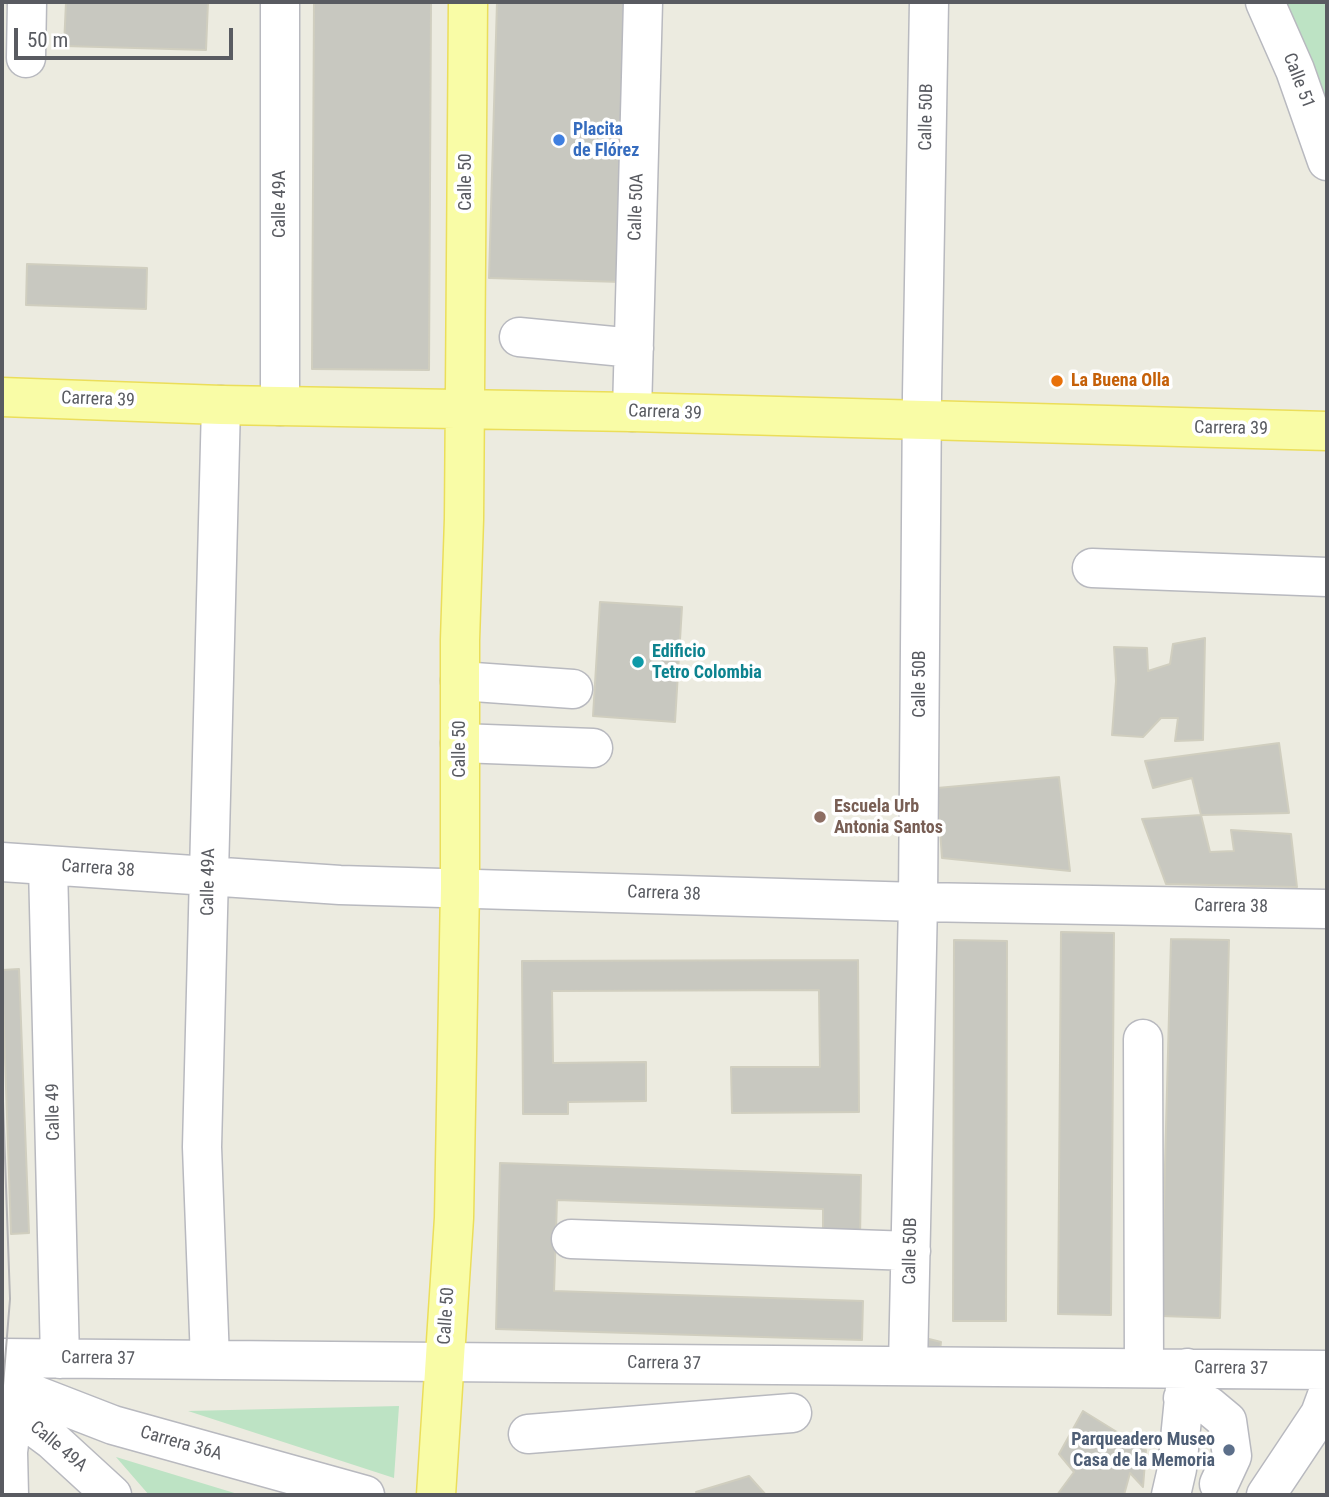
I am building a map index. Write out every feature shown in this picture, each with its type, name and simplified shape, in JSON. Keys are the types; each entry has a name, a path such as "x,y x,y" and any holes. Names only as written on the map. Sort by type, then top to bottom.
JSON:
{"main road":[{"name":"Calle 50","path":"436,1495 454,1218 460,888 468,2"},
{"name":"Carrera 39","path":"2,397 221,405 632,412 1327,431"}],"street":[{"path":"26,58 27,2"},
{"name":"Calle 49A","path":"280,2 280,406"},
{"name":"Calle 50A","path":"632,412 643,2"},
{"name":"Calle 50B","path":"908,1366 918,902 921,421 929,2"},
{"name":"Calle 51","path":"1265,2 1295,70 1327,161"},
{"path":"519,337 634,348"},
{"name":"Calle 49A","path":"209,1360 202,1147 221,405"},
{"path":"1092,568 1327,577"},
{"path":"460,681 573,689"},
{"path":"460,743 593,748"},
{"name":"Carrera 38","path":"2,862 340,885 918,902 1327,909"},
{"name":"Calle 49","path":"48,866 60,1359"},
{"path":"1143,1039 1144,1368"},
{"path":"571,1239 911,1251"},
{"name":"Carrera 37","path":"2,1358 1144,1368 1185,1383 1327,1370"},
{"path":"1185,1383 1227,1421 1232,1456 1219,1484"},
{"path":"1171,1495 1177,1469 1185,1383"},
{"path":"1266,1495 1320,1414 1327,1395"},
{"path":"5,1398 9,1495"},
{"name":"Calle 49A","path":"5,1398 112,1495"},
{"name":"Carrera 36A","path":"5,1398 365,1495"},
{"path":"528,1434 792,1413"}],"green space":[{"path":"1275,2 1327,2 1327,127"},
{"path":"399,1406 394,1478 188,1411"},
{"path":"116,1457 241,1495 149,1495"}],"building":[{"path":"66,2 208,2 206,50 64,46"},
{"path":"314,2 431,2 429,370 312,369"},
{"name":"Placita de Flórez","path":"497,2 629,2 621,282 489,278"},
{"path":"27,264 147,268 146,309 26,305"},
{"name":"Edificio Tetro Colombia","path":"600,602 682,607 675,722 593,716"},
{"path":"1205,638 1203,740 1175,741 1178,718 1161,718 1143,737 1112,735 1116,681 1114,647 1147,648 1148,671 1170,664 1173,644"},
{"path":"1279,743 1289,813 1201,815 1192,778 1153,788 1145,761"},
{"path":"1059,777 1070,871 942,858 937,788"},
{"path":"1201,815 1210,852 1234,851 1231,830 1291,834 1297,887 1166,884 1142,819"},
{"path":"1061,932 1114,933 1111,1315 1058,1314"},
{"path":"1171,939 1229,940 1220,1318 1161,1316"},
{"path":"954,940 1007,941 1006,1321 953,1321"},
{"path":"858,960 859,1112 732,1113 731,1067 820,1067 819,990 552,991 553,1063 646,1062 646,1101 568,1102 568,1114 523,1114 522,961"},
{"path":"19,969 29,1233 11,1234 2,970"},
{"path":"500,1163 861,1175 860,1240 823,1239 823,1209 557,1200 554,1291 863,1301 862,1340 496,1329"},
{"path":"929,1339 941,1342 940,1351 927,1355 924,1345"},
{"path":"1083,1411 1146,1450 1143,1487 1130,1473 1124,1495 1057,1495 1074,1472 1059,1454"},
{"path":"749,1476 766,1495 699,1495 696,1492"}],"tram line":[{"path":"2,1073 10,1299 2,1398"}],"place":[{"name":"Placita de Flórez","path":"559,140"},
{"name":"La Buena Olla","path":"1057,381"},
{"name":"Edificio Tetro Colombia","path":"638,662"},
{"name":"Escuela Urb Antonia Santos","path":"820,817"},
{"name":"Parqueadero Museo Casa de la Memoria","path":"1229,1450"}]}
